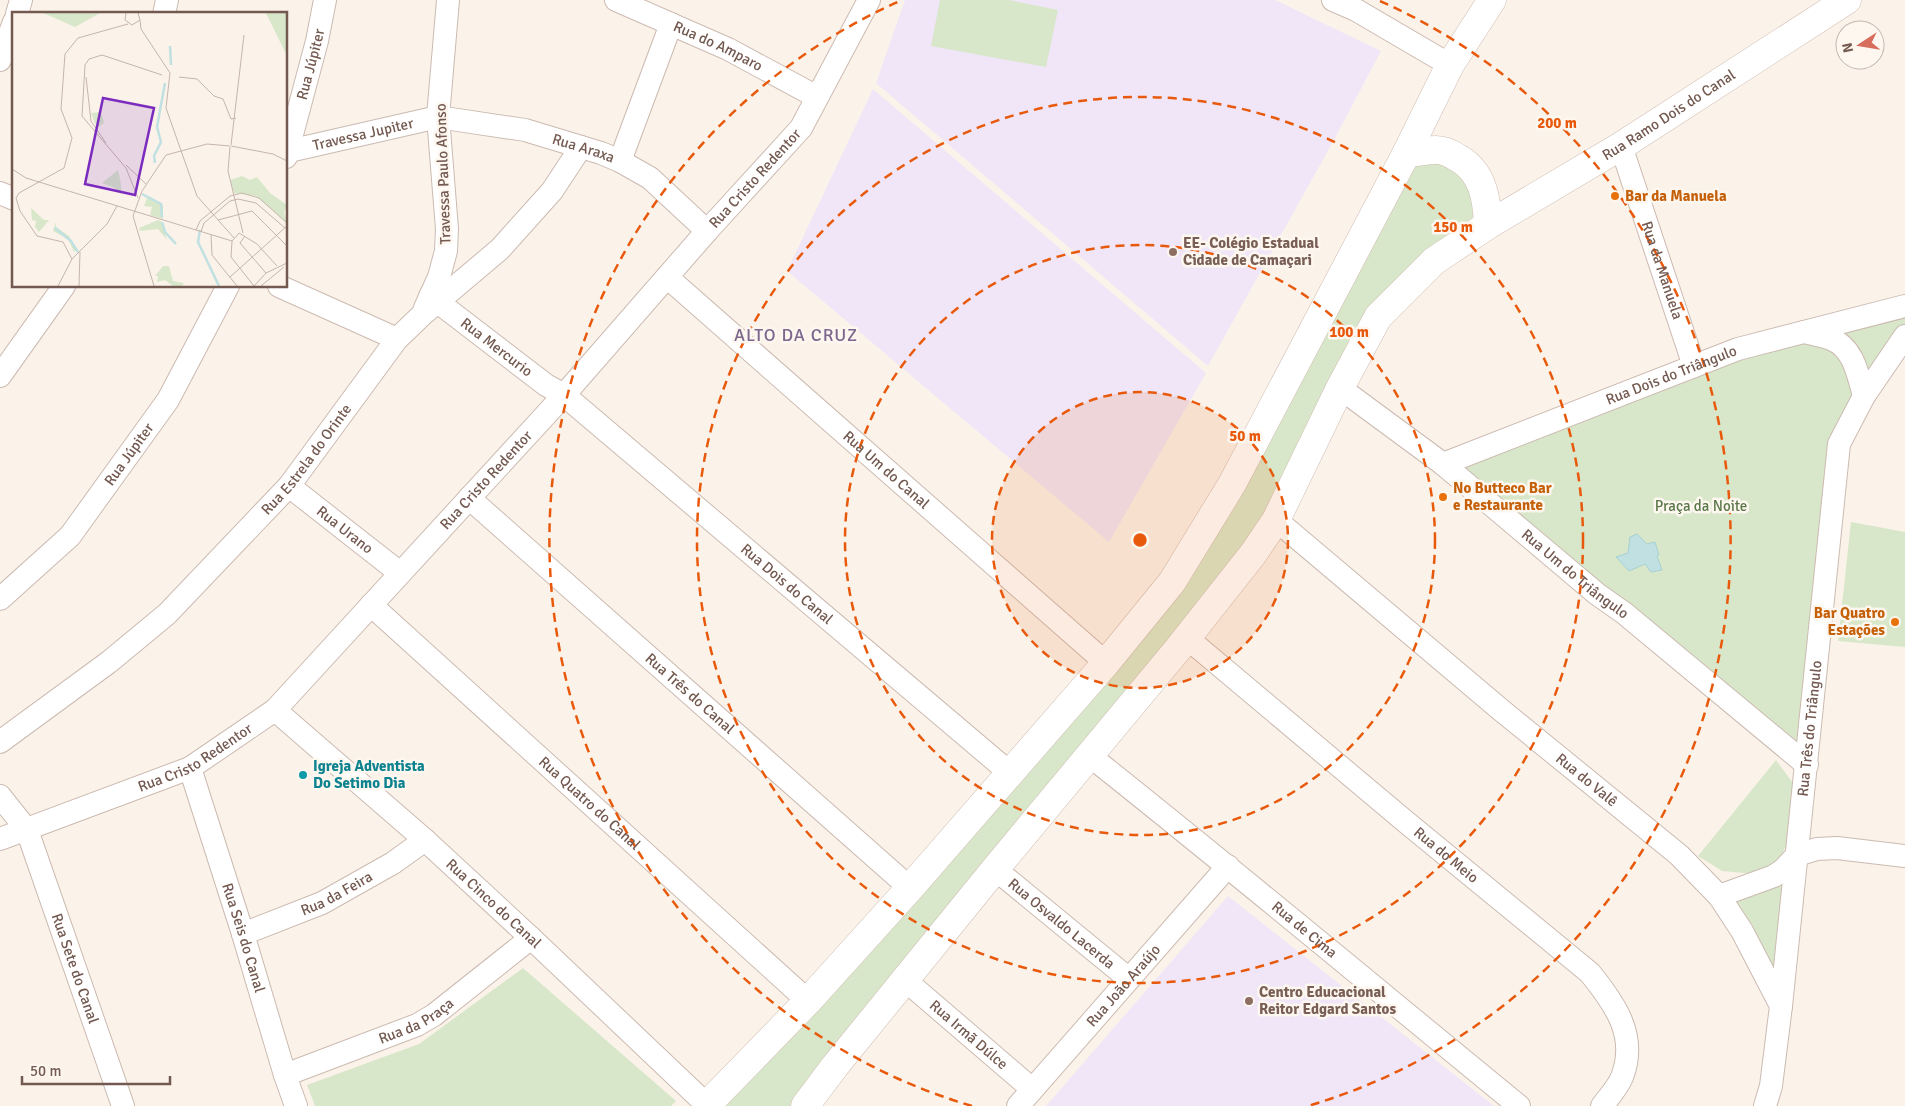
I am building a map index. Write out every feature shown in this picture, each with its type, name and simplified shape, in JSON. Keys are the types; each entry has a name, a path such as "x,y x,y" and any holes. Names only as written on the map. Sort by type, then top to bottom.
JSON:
{"street":[{"name":"Rua Júpiter","path":"288,154 317,41 325,0"},
{"name":"Travessa Paulo Afonso","path":"430,304 446,251 447,229 438,117 448,0"},
{"name":"Rua do Amparo","path":"616,0 728,49 817,97"},
{"name":"Rua Cristo Redentor","path":"0,840 190,768 275,710 564,395 707,231 801,128 869,0"},
{"path":"1333,0 1359,5 1450,65"},
{"path":"707,1106 808,1001 910,888 1106,662 1172,582 1222,500 1406,154 1450,65 1492,0"},
{"name":"Rua Ramo Dois do Canal","path":"814,1103 835,1066 995,869 1187,638 1253,554 1276,520 1340,388 1378,317 1434,260 1488,225 1621,146 1847,0"},
{"path":"620,161 671,24"},
{"path":"0,60 12,27"},
{"name":"Travessa Jupiter","path":"288,154 438,117"},
{"name":"Rua Araxa","path":"438,117 525,130 582,147 620,161 650,178 707,231"},
{"path":"1422,122 1424,131 1437,150"},
{"name":"Rua da Manuela","path":"1621,146 1694,366"},
{"name":"Rua Estrela do Orinte","path":"0,742 109,662 166,614 290,486 397,338 430,304 500,249 552,191 582,147"},
{"path":"1406,154 1437,150 1450,153 1464,161 1474,171 1484,189 1488,206 1488,225"},
{"path":"0,193 12,198"},
{"name":"Rua Um do Canal","path":"667,277 1106,662"},
{"path":"0,376 63,288"},
{"name":"Rua Júpiter","path":"0,599 70,536 168,400 227,288"},
{"path":"284,288 397,338"},
{"name":"Rua Mercurio","path":"430,304 546,385 564,395"},
{"name":"Rua Dois do Triângulo","path":"1443,464 1738,349 1905,306"},
{"path":"1804,332 1833,340 1847,351 1856,365 1864,396"},
{"name":"Rua Três do Triângulo","path":"1781,1006 1840,444 1864,396 1905,336"},
{"name":"Rua Um do Triângulo","path":"1340,388 1443,464 1597,594 1624,613 1807,765"},
{"name":"Rua Dois do Canal","path":"564,395 1010,773"},
{"name":"Rua Urano","path":"290,486 400,573"},
{"name":"Rua Três do Canal","path":"469,498 910,888"},
{"name":"Rua do Valê","path":"1276,520 1501,710 1679,854 1719,896 1742,931 1781,1006"},
{"name":"Rua Quatro do Canal","path":"370,605 808,1001"},
{"name":"Rua do Meio","path":"1187,638 1406,822 1590,973 1610,998 1621,1019 1628,1043 1628,1057 1621,1079 1602,1106"},
{"name":"Rua Cinco do Canal","path":"275,710 424,840 531,938 707,1106"},
{"name":"Rua de Cima","path":"1090,756 1228,866 1309,935 1519,1106"},
{"name":"Rua Seis do Canal","path":"190,768 244,934 285,1075 296,1106"},
{"name":"Rua Sete do Canal","path":"0,796 27,830 123,1106"},
{"name":"Rua da Feira","path":"244,934 322,903 393,863 424,840"},
{"path":"1719,896 1774,876 1783,870 1797,855 1817,848 1905,856"},
{"name":"Rua João Araújo","path":"1025,1098 1228,866"},
{"name":"Rua Osvaldo Lacerda","path":"995,869 1129,979"},
{"name":"Rua da Praça","path":"285,1075 417,1025 434,1015 531,938"},
{"name":"Rua Irmã Dúlce","path":"905,980 1025,1098"},
{"path":"1765,1106 1771,1086 1781,1006"}],"shaded area":[{"name":"EE- Colégio Estadual Cidade de Camaçari","path":"905,0 1275,0 1381,51 1335,138 1208,366 876,83"},
{"path":"873,89 1206,373 1109,542 787,271"},
{"name":"Centro Educacional Reitor Edgard Santos","path":"1228,896 1494,1106 1046,1106"}],"green space":[{"path":"940,0 1009,0 1058,10 1046,67 931,46"},
{"path":"1432,161 1460,172 1473,195 1476,223 1378,317 1276,520 805,1106 706,1106 1177,588 1231,513 1313,352 1411,167"},
{"name":"Praça da Noite","path":"1905,310 1905,324 1896,330 1834,448 1802,752 1457,466 1738,357"},
{"path":"1851,522 1905,532 1905,647 1838,641"},
{"path":"1776,760 1793,783 1788,842 1778,862 1755,874 1722,871 1698,856"},
{"path":"1787,876 1775,985 1753,926 1731,894"},
{"path":"523,968 676,1101 671,1106 315,1106 307,1085 419,1044"}],"water":[{"path":"1637,534 1647,544 1655,542 1662,570 1651,572 1645,564 1629,571 1616,557 1628,553 1630,537"}],"place":[{"name":"Bar da Manuela","path":"1615,196"},
{"name":"EE- Colégio Estadual Cidade de Camaçari","path":"1173,252"},
{"name":"No Butteco Bar e Restaurante","path":"1443,497"},
{"name":"Bar Quatro Estações","path":"1895,622"},
{"name":"Igreja Adventista Do Setimo Dia","path":"303,775"},
{"name":"Centro Educacional Reitor Edgard Santos","path":"1249,1001"}],"district":[{"name":"ALTO DA CRUZ","path":"796,335"}]}
